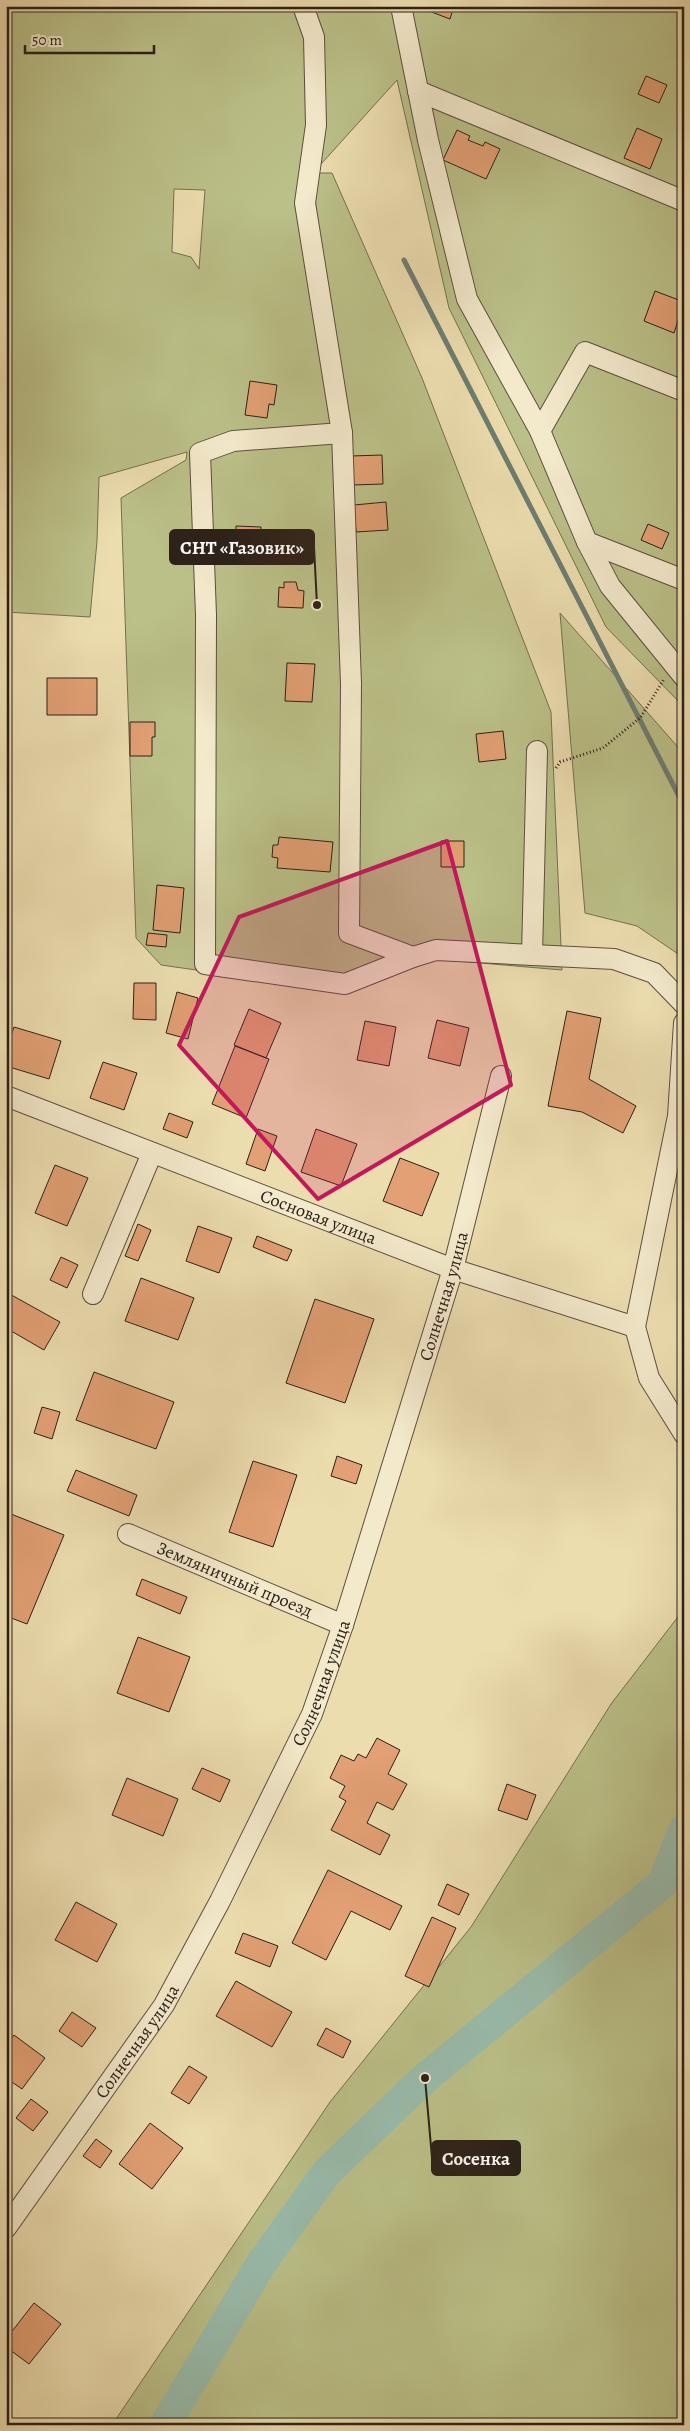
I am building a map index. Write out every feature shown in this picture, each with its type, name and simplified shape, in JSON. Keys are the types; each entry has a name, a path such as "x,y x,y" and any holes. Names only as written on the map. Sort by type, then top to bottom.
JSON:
{"lane":[{"path":"304,6 314,37 316,124 305,203 342,433 351,684 349,933 413,957"},
{"path":"401,6 418,91 467,298 540,431 587,542 610,586 678,671"},
{"path":"418,91 684,201"},
{"path":"540,431 585,352 684,391"},
{"path":"342,433 233,441 200,453 206,616 205,964 345,984 436,950 614,959 654,974 684,1004"},
{"path":"587,542 684,580"},
{"path":"532,955 537,751"},
{"path":"684,1023 678,1116 635,1327 648,1378 684,1434"},
{"name":"Солнечная улица","path":"6,2228 164,2005 220,1901 312,1714 342,1625 453,1269 501,1076"},
{"name":"Сосновая улица","path":"6,1096 453,1269 635,1327"},
{"path":"93,1294 152,1154"},
{"name":"Земляничный проезд","path":"128,1534 342,1625"}],"path":[{"path":"555,769 560,762 602,748 635,722 678,671"}],"highlighted area":[{"path":"447,841 511,1085 318,1199 179,1045 239,917"}],"green space":[{"path":"6,6 684,6 684,707 606,627 449,308 397,80 313,173 332,173 422,378 551,712 562,970 434,959 344,991 161,965 136,938 121,498 186,460 187,452 99,477 97,541 90,617 6,612","holes":["174,189 205,190 199,269 191,257 172,252"]},
{"path":"560,613 684,754 684,958 637,926 585,913"},
{"path":"684,1609 684,2425 112,2425 330,2102 471,1927 611,1704"}],"building":[{"path":"416,6 454,6 450,19"},
{"path":"646,76 667,85 659,103 638,94"},
{"path":"637,128 662,139 650,169 624,158"},
{"path":"457,130 470,136 468,140 483,146 485,142 500,149 486,179 443,160"},
{"path":"655,291 684,302 674,333 644,321"},
{"path":"250,381 277,385 274,405 269,404 267,418 245,415"},
{"path":"382,455 383,484 352,485 351,456"},
{"path":"386,502 388,530 356,532 354,505"},
{"path":"648,524 669,533 662,549 641,540"},
{"path":"236,526 261,527 259,560 235,559 235,555 227,554 228,534 236,535"},
{"path":"284,582 296,582 298,590 304,591 303,608 278,607 279,587 284,588"},
{"path":"287,663 315,664 312,702 285,701"},
{"path":"47,678 97,678 97,715 47,715"},
{"path":"130,722 155,722 155,737 152,737 152,756 130,756"},
{"path":"503,731 506,759 479,762 476,734"},
{"path":"279,837 333,842 330,872 277,868 278,858 272,857 273,845 278,845"},
{"path":"441,841 464,841 464,867 441,867"},
{"path":"157,885 184,888 180,933 153,930"},
{"path":"148,933 167,935 166,947 146,945"},
{"path":"134,983 156,983 156,1020 133,1019"},
{"path":"177,992 198,998 188,1039 166,1033"},
{"path":"249,1009 281,1023 266,1058 234,1045"},
{"path":"567,1011 601,1018 589,1079 636,1106 623,1133 582,1112 548,1106"},
{"path":"437,1020 469,1028 460,1066 428,1058"},
{"path":"365,1021 396,1027 389,1066 357,1060"},
{"path":"14,1027 61,1041 49,1079 6,1066 6,1051"},
{"path":"235,1046 269,1059 246,1118 212,1104"},
{"path":"103,1062 137,1073 124,1110 90,1098"},
{"path":"169,1113 193,1122 187,1138 163,1129"},
{"path":"258,1129 277,1136 265,1171 246,1164"},
{"path":"316,1129 357,1144 341,1186 301,1172"},
{"path":"400,1158 439,1173 422,1216 383,1201"},
{"path":"55,1165 88,1178 67,1226 35,1213"},
{"path":"138,1224 151,1230 138,1261 125,1256"},
{"path":"198,1226 232,1238 219,1273 186,1261"},
{"path":"257,1236 292,1250 287,1261 253,1247"},
{"path":"61,1257 78,1265 67,1288 50,1280"},
{"path":"141,1278 194,1298 178,1340 125,1321"},
{"path":"6,1292 60,1322 44,1350 6,1328"},
{"path":"315,1299 374,1319 345,1403 286,1383"},
{"path":"94,1372 174,1402 156,1449 76,1420"},
{"path":"42,1407 60,1412 52,1439 34,1433"},
{"path":"337,1456 362,1465 356,1484 331,1476"},
{"path":"253,1461 297,1475 273,1547 229,1532"},
{"path":"76,1470 137,1495 129,1516 67,1491"},
{"path":"11,1514 64,1535 27,1624 6,1616 6,1526"},
{"path":"142,1579 187,1597 180,1614 136,1595"},
{"path":"138,1637 190,1657 169,1712 117,1693"},
{"path":"377,1738 400,1750 388,1774 407,1784 393,1810 377,1802 367,1823 390,1835 380,1855 331,1830 346,1801 339,1797 345,1786 330,1778 341,1755 354,1761 358,1754 366,1758"},
{"path":"202,1768 230,1780 220,1802 192,1789"},
{"path":"127,1778 178,1799 163,1836 112,1815"},
{"path":"507,1784 536,1795 527,1820 498,1810"},
{"path":"328,1870 402,1906 390,1930 351,1911 326,1960 292,1943"},
{"path":"447,1884 469,1894 459,1915 438,1905"},
{"path":"76,1902 117,1924 97,1962 55,1940"},
{"path":"432,1917 456,1928 429,1987 405,1976"},
{"path":"243,1933 278,1946 270,1967 235,1953"},
{"path":"236,1981 292,2012 272,2047 216,2016"},
{"path":"72,2012 96,2028 82,2047 59,2031"},
{"path":"326,2028 351,2041 343,2058 317,2045"},
{"path":"14,2035 45,2058 22,2089 6,2078 6,2046"},
{"path":"189,2066 207,2077 189,2104 171,2093"},
{"path":"31,2099 48,2112 33,2131 16,2118"},
{"path":"150,2123 183,2148 152,2189 119,2164"},
{"path":"96,2139 112,2151 100,2168 83,2156"},
{"path":"34,2303 61,2324 29,2364 6,2347 6,2339"}],"waterway":[{"path":"404,260 684,806"},
{"path":"165,2425 261,2264 326,2173 425,2078 663,1883 684,1829"}],"place":[{"name":"СНТ «Газовик»","path":"317,605"},
{"name":"Сосенка","path":"425,2078"}]}
